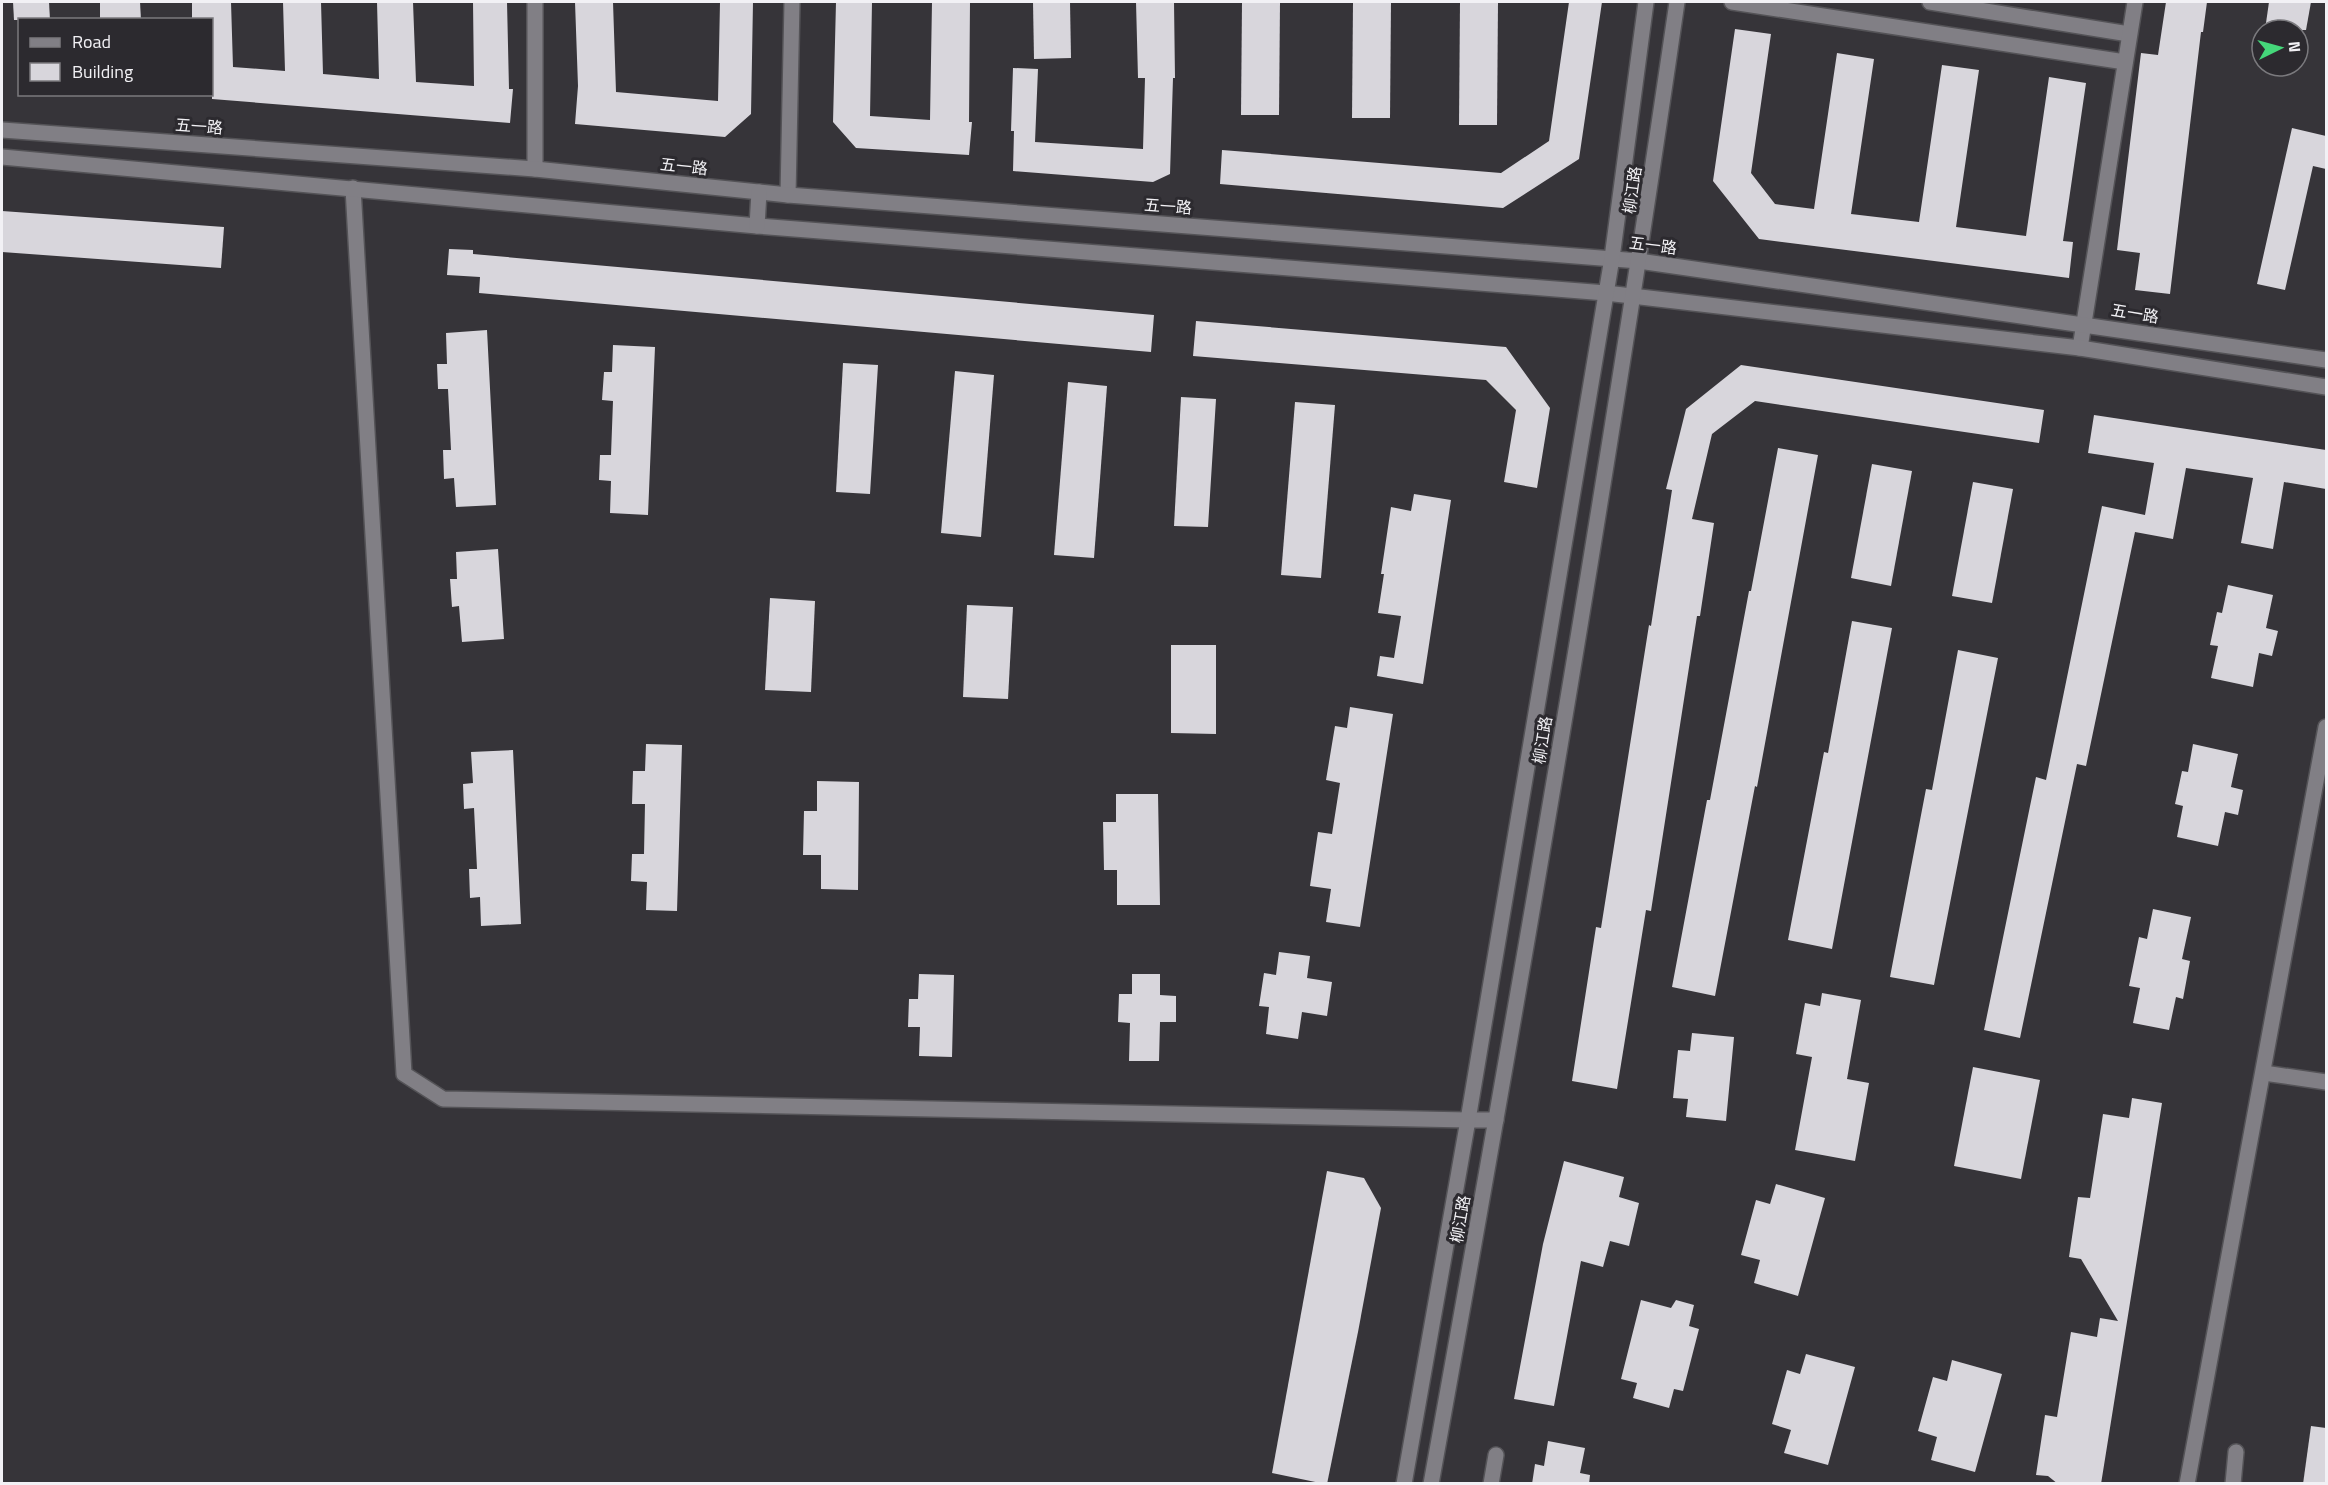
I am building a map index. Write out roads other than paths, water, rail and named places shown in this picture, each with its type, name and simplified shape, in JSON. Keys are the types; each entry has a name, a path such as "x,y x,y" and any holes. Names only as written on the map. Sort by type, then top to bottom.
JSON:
{"street":[{"path":"536,2 536,169"},
{"path":"788,195 792,2"},
{"name":"柳江路","path":"1404,1484 1468,1120 1612,258 1646,2"},
{"name":"柳江路","path":"1431,1484 1497,1120 1640,261 1677,2"},
{"path":"1732,2 2125,62"},
{"path":"1930,2 2129,34"},
{"path":"2080,348 2135,2"},
{"name":"五一路","path":"2,130 536,169 788,195 1612,258 2084,323 2326,360"},
{"path":"2,157 757,226 1606,293 2080,348 2326,387"},
{"path":"353,188 404,1074 443,1099 1497,1120"},
{"path":"757,226 759,192"},
{"path":"2187,1484 2326,727"},
{"path":"2264,1073 2326,1082"},
{"path":"2233,1484 2236,1452"},
{"path":"1491,1484 1496,1455"}]}
